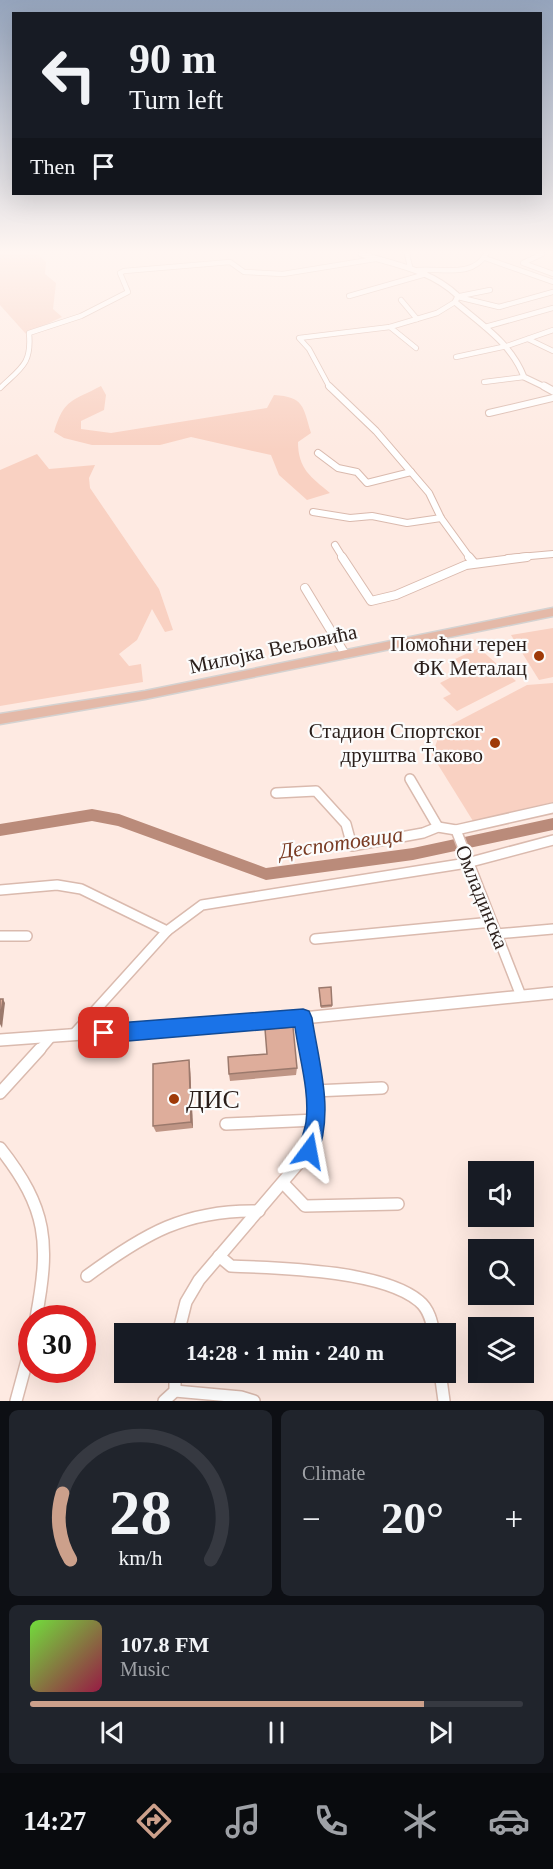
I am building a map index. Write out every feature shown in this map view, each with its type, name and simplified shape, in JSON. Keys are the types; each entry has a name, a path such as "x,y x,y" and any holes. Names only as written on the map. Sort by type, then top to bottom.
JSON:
{"main road":[{"name":"Милојка Вељовића","path":"0,719 145,695 553,612"}],"street":[{"path":"0,388 28,361 31,352 29,333 71,319"},
{"path":"416,319 390,327 300,337 329,387 376,431 429,493 441,518 474,563"},
{"path":"477,319 507,346 518,361 524,377"},
{"path":"485,327 512,319"},
{"path":"390,327 416,348"},
{"path":"456,357 507,346 553,330"},
{"path":"528,339 553,351"},
{"path":"484,382 524,377 553,391"},
{"path":"489,413 553,398"},
{"path":"318,453 338,468 357,472 367,483 411,472"},
{"path":"314,512 350,518 372,516 407,523 441,518"},
{"path":"335,545 371,602 411,590 474,563 497,558 553,554"},
{"path":"305,588 345,654"},
{"path":"410,779 438,827"},
{"name":"Омладинска","path":"276,793 316,791 346,824 352,846 423,833 438,827 456,832 521,996"},
{"path":"456,832 553,808"},
{"path":"73,1035 167,931 202,905 221,900 292,892 553,840"},
{"path":"0,890 57,885 81,889 167,931"},
{"path":"315,939 492,922"},
{"path":"496,934 553,929"},
{"path":"0,936 27,936"},
{"path":"0,1040 303,1018 553,993"},
{"path":"181,1323 186,1302 192,1290 309,1151 316,1120 303,1018"},
{"path":"0,1093 50,1038"},
{"path":"314,1091 382,1088"},
{"path":"226,1124 316,1120"},
{"path":"0,1148 29,1189 40,1218 42,1255 37,1305"},
{"path":"283,1183 305,1206 398,1204"},
{"path":"87,1276 126,1247 166,1224 210,1212 235,1209 259,1211"},
{"path":"219,1256 231,1266 330,1274 366,1280 400,1290 418,1300 432,1317 433,1323"},
{"path":"16,1401 21,1383"},
{"path":"175,1383 175,1391"},
{"path":"442,1383 444,1401"},
{"path":"164,1401 175,1391 241,1397 254,1401"}],"shaded area":[{"path":"13,319 57,319 26,334"},
{"path":"101,386 106,395 104,410 81,421 81,429 111,433 267,408 274,395 291,398 297,401 304,410 311,433 298,442 300,459 307,472 330,493 307,500 279,475 271,455 191,437 160,445 92,445 64,438 54,432 66,406 76,398"},
{"path":"37,454 49,469 95,465 89,478 90,488 159,589 173,630 165,632 152,609 137,640 119,654 129,666 141,664 143,682 0,706 0,470"},
{"name":"Помоћни терен ФК Металац","path":"553,628 553,677 539,680 511,635"},
{"path":"479,648 516,681 457,711 443,698 451,694 440,683 465,670 455,659"},
{"name":"Стадион Спортског друштва Таково","path":"553,683 553,802 496,819 473,821 432,755 441,730 527,685"}],"building":[{"path":"331,987 332,1005 321,1006 319,988"},
{"path":"0,999 3,999 0,1021"},
{"path":"293,1027 297,1068 229,1074 228,1057 267,1054 265,1029"},
{"name":"ДИС","path":"189,1060 191,1122 153,1126 153,1064"}],"waterway":[{"name":"Деспотовица","path":"0,830 92,815 119,820 266,874 413,854 553,824"}],"place":[{"name":"Помоћни терен ФК Металац","path":"539,656"},
{"name":"Стадион Спортског друштва Таково","path":"495,743"},
{"name":"ДИС","path":"174,1099"}],"route":[{"path":"104,1033 303,1018 316,1104 316,1120 309,1151"}]}
